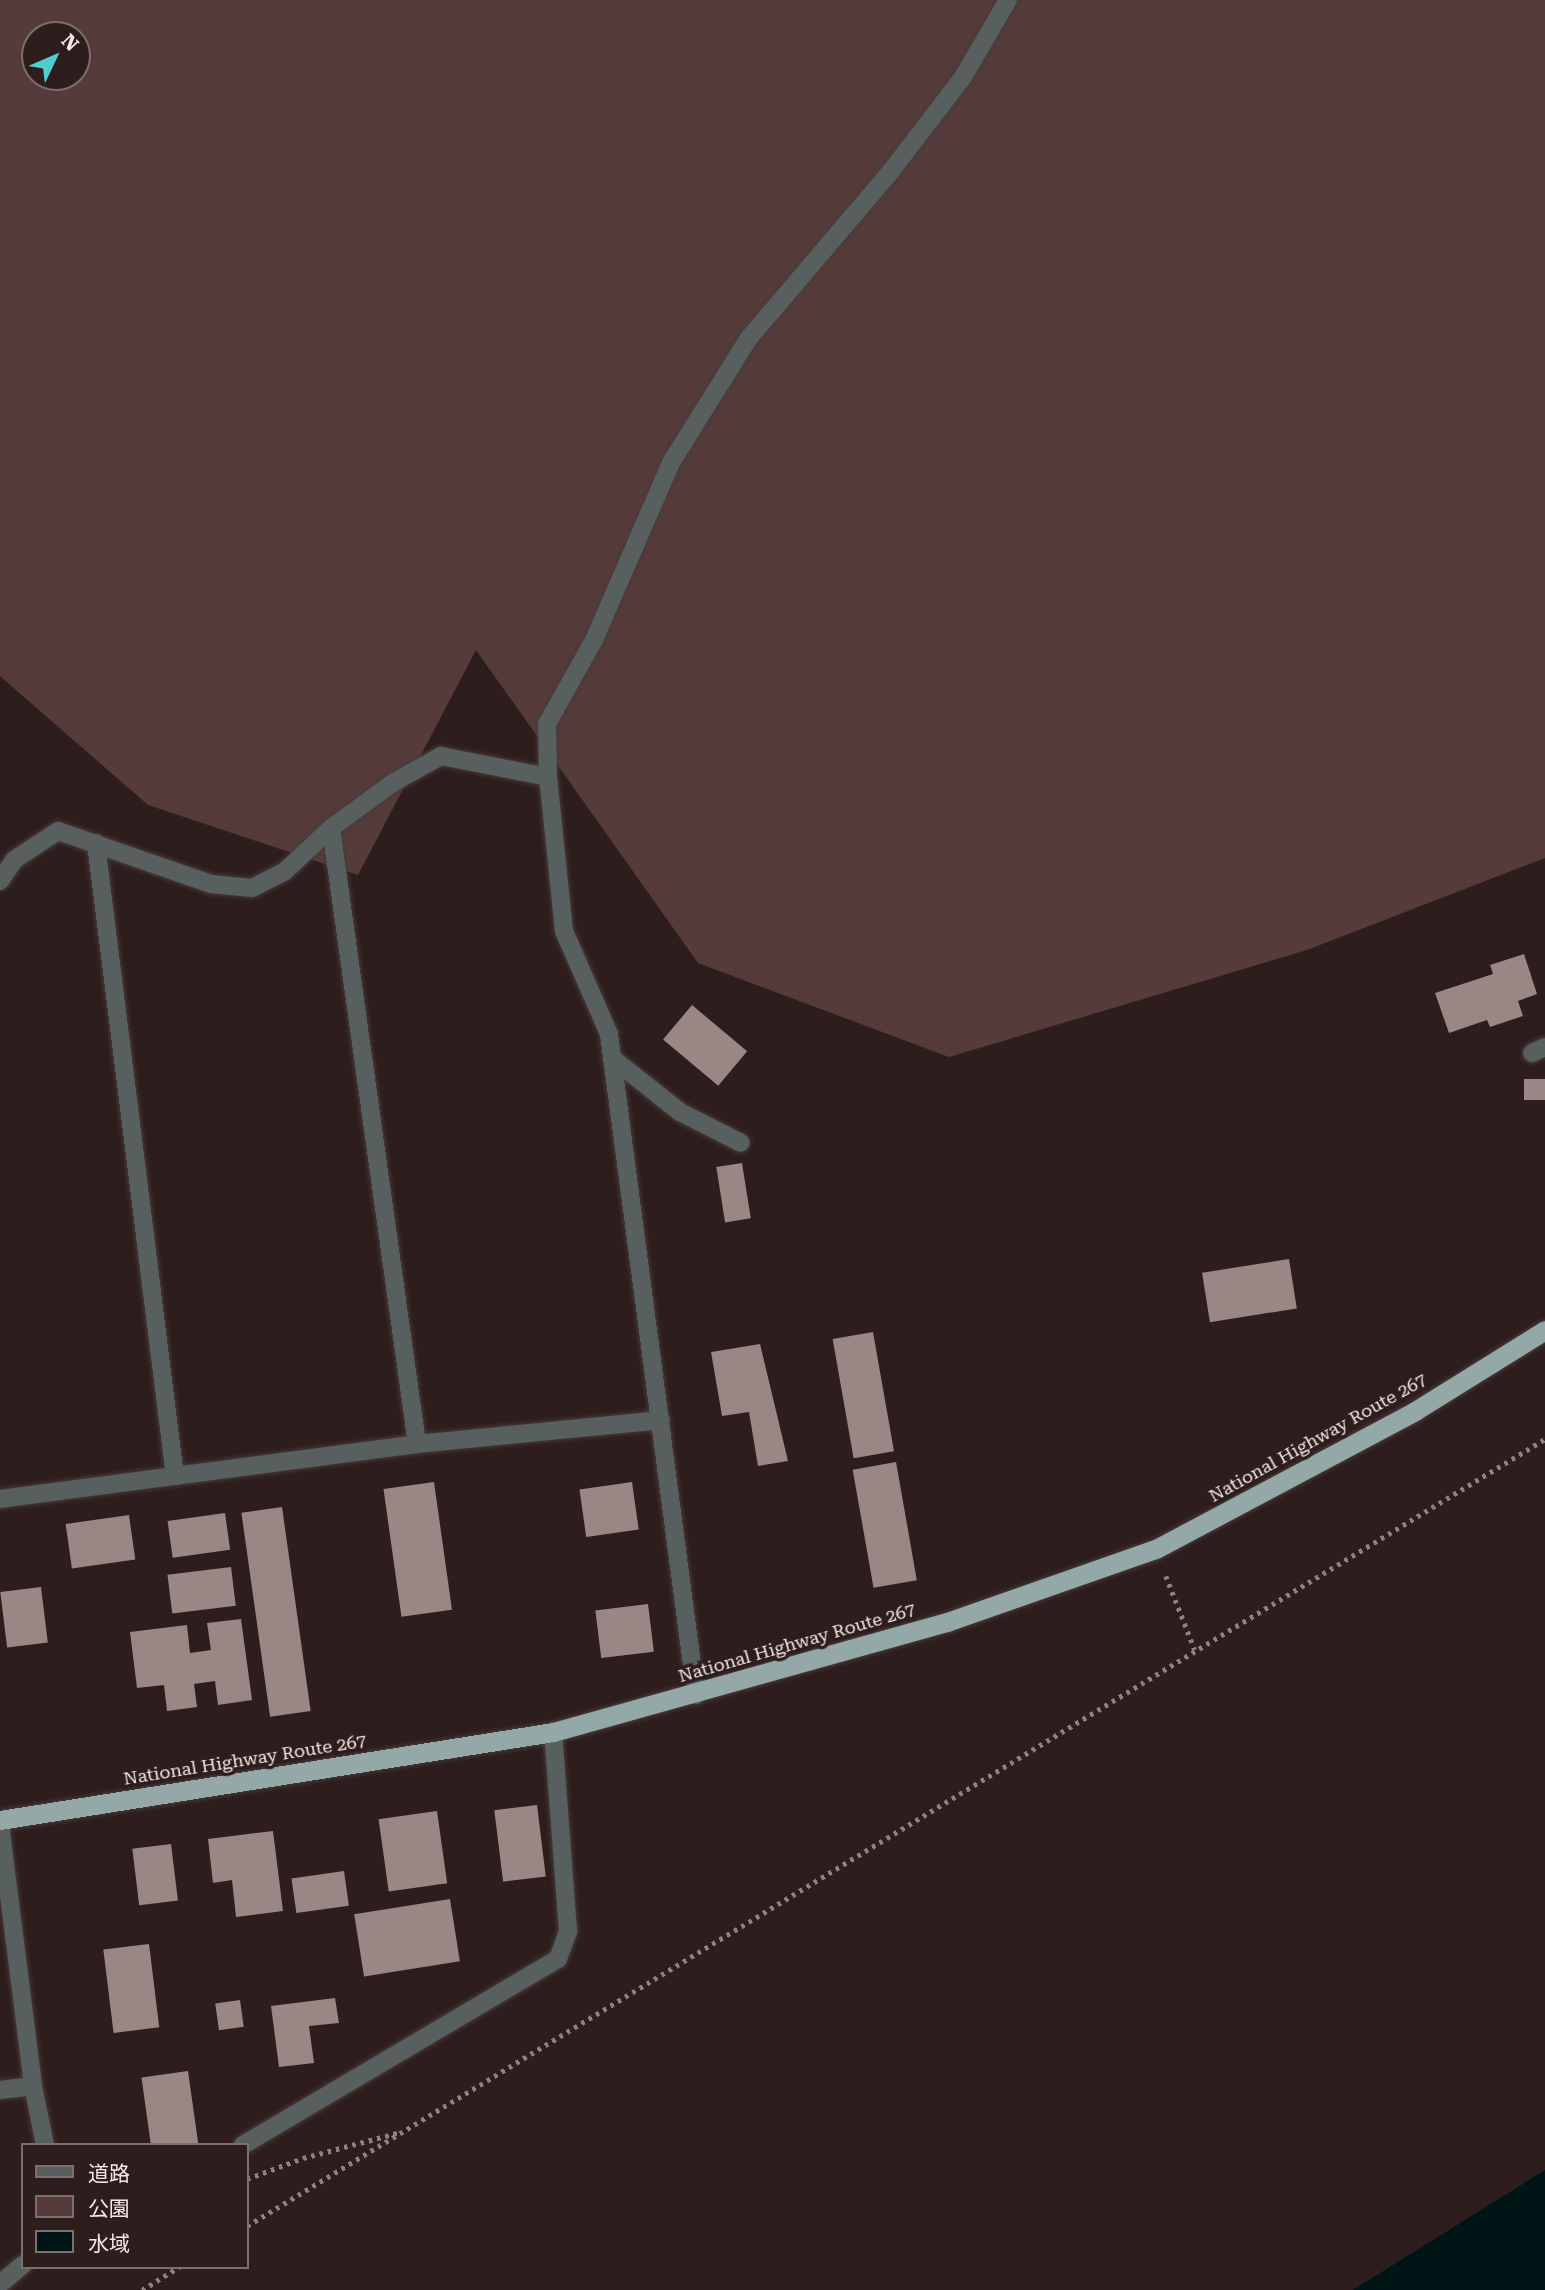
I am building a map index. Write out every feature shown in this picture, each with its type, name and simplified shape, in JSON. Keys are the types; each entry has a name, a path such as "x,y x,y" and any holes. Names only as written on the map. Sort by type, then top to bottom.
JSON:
{"highway":[{"name":"National Highway Route 267","path":"0,1822 553,1732 696,1695 947,1622 1156,1549 1415,1411 1545,1330"}],"street":[{"path":"696,1695 609,1034 564,931 548,777 547,724 594,640 672,461 749,338 891,171 963,77 1008,0"},
{"path":"0,881 14,860 58,831 211,884 253,888 284,872 331,828 394,782 441,757 548,777"},
{"path":"331,828 416,1444"},
{"path":"96,843 175,1476"},
{"path":"612,1058 680,1112 741,1143"},
{"path":"0,1499 416,1444 661,1420"},
{"path":"246,2143 558,1959 568,1931 553,1732"},
{"path":"0,1822 33,2087 45,2143"},
{"path":"0,2090 33,2087"},
{"path":"0,2284 21,2267"}],"path":[{"path":"248,2225 409,2130 757,1913 1545,1439"},
{"path":"1156,1549 1195,1650"},
{"path":"248,2179 303,2158 409,2130"},
{"path":"142,2290 176,2269"}],"green space":[{"path":"0,0 1545,0 1545,858 1307,950 949,1057 698,963 476,650 358,875 148,805 0,676"}],"water":[{"path":"1545,2170 1545,2290 1353,2290"}],"building":[{"path":"1524,954 1537,994 1518,1001 1523,1016 1490,1027 1487,1020 1449,1033 1435,993 1493,974 1490,965"},
{"path":"692,1005 747,1051 718,1086 663,1039"},
{"path":"1524,1079 1545,1079 1545,1100 1524,1100"},
{"path":"742,1163 751,1218 725,1222 716,1167"},
{"path":"1289,1259 1297,1308 1210,1322 1202,1273"},
{"path":"873,1332 894,1451 854,1458 833,1339"},
{"path":"760,1344 788,1461 758,1466 749,1412 722,1416 711,1352"},
{"path":"896,1462 917,1580 874,1588 853,1470"},
{"path":"434,1482 452,1610 401,1617 383,1489"},
{"path":"632,1482 639,1530 586,1537 580,1489"},
{"path":"282,1507 311,1711 270,1717 241,1513"},
{"path":"225,1513 230,1550 173,1558 168,1521"},
{"path":"129,1515 135,1560 72,1568 66,1524"},
{"path":"231,1567 236,1606 172,1614 167,1575"},
{"path":"41,1587 48,1643 7,1648 0,1592"},
{"path":"648,1604 654,1652 601,1658 595,1610"},
{"path":"241,1619 252,1700 218,1705 215,1681 194,1684 197,1707 167,1711 164,1685 137,1688 130,1632 187,1625 190,1653 211,1650 207,1623"},
{"path":"537,1805 546,1876 503,1882 494,1810"},
{"path":"437,1811 447,1883 389,1892 379,1819"},
{"path":"273,1831 283,1911 236,1917 232,1880 213,1883 208,1839"},
{"path":"171,1844 178,1901 139,1905 132,1849"},
{"path":"344,1871 349,1906 296,1913 292,1878"},
{"path":"450,1899 460,1961 364,1976 354,1914"},
{"path":"149,1944 159,2027 114,2033 103,1950"},
{"path":"335,1998 339,2023 309,2026 314,2063 279,2067 271,2006"},
{"path":"240,2000 244,2027 219,2030 215,2003"},
{"path":"188,2071 198,2143 151,2143 141,2078"}]}
